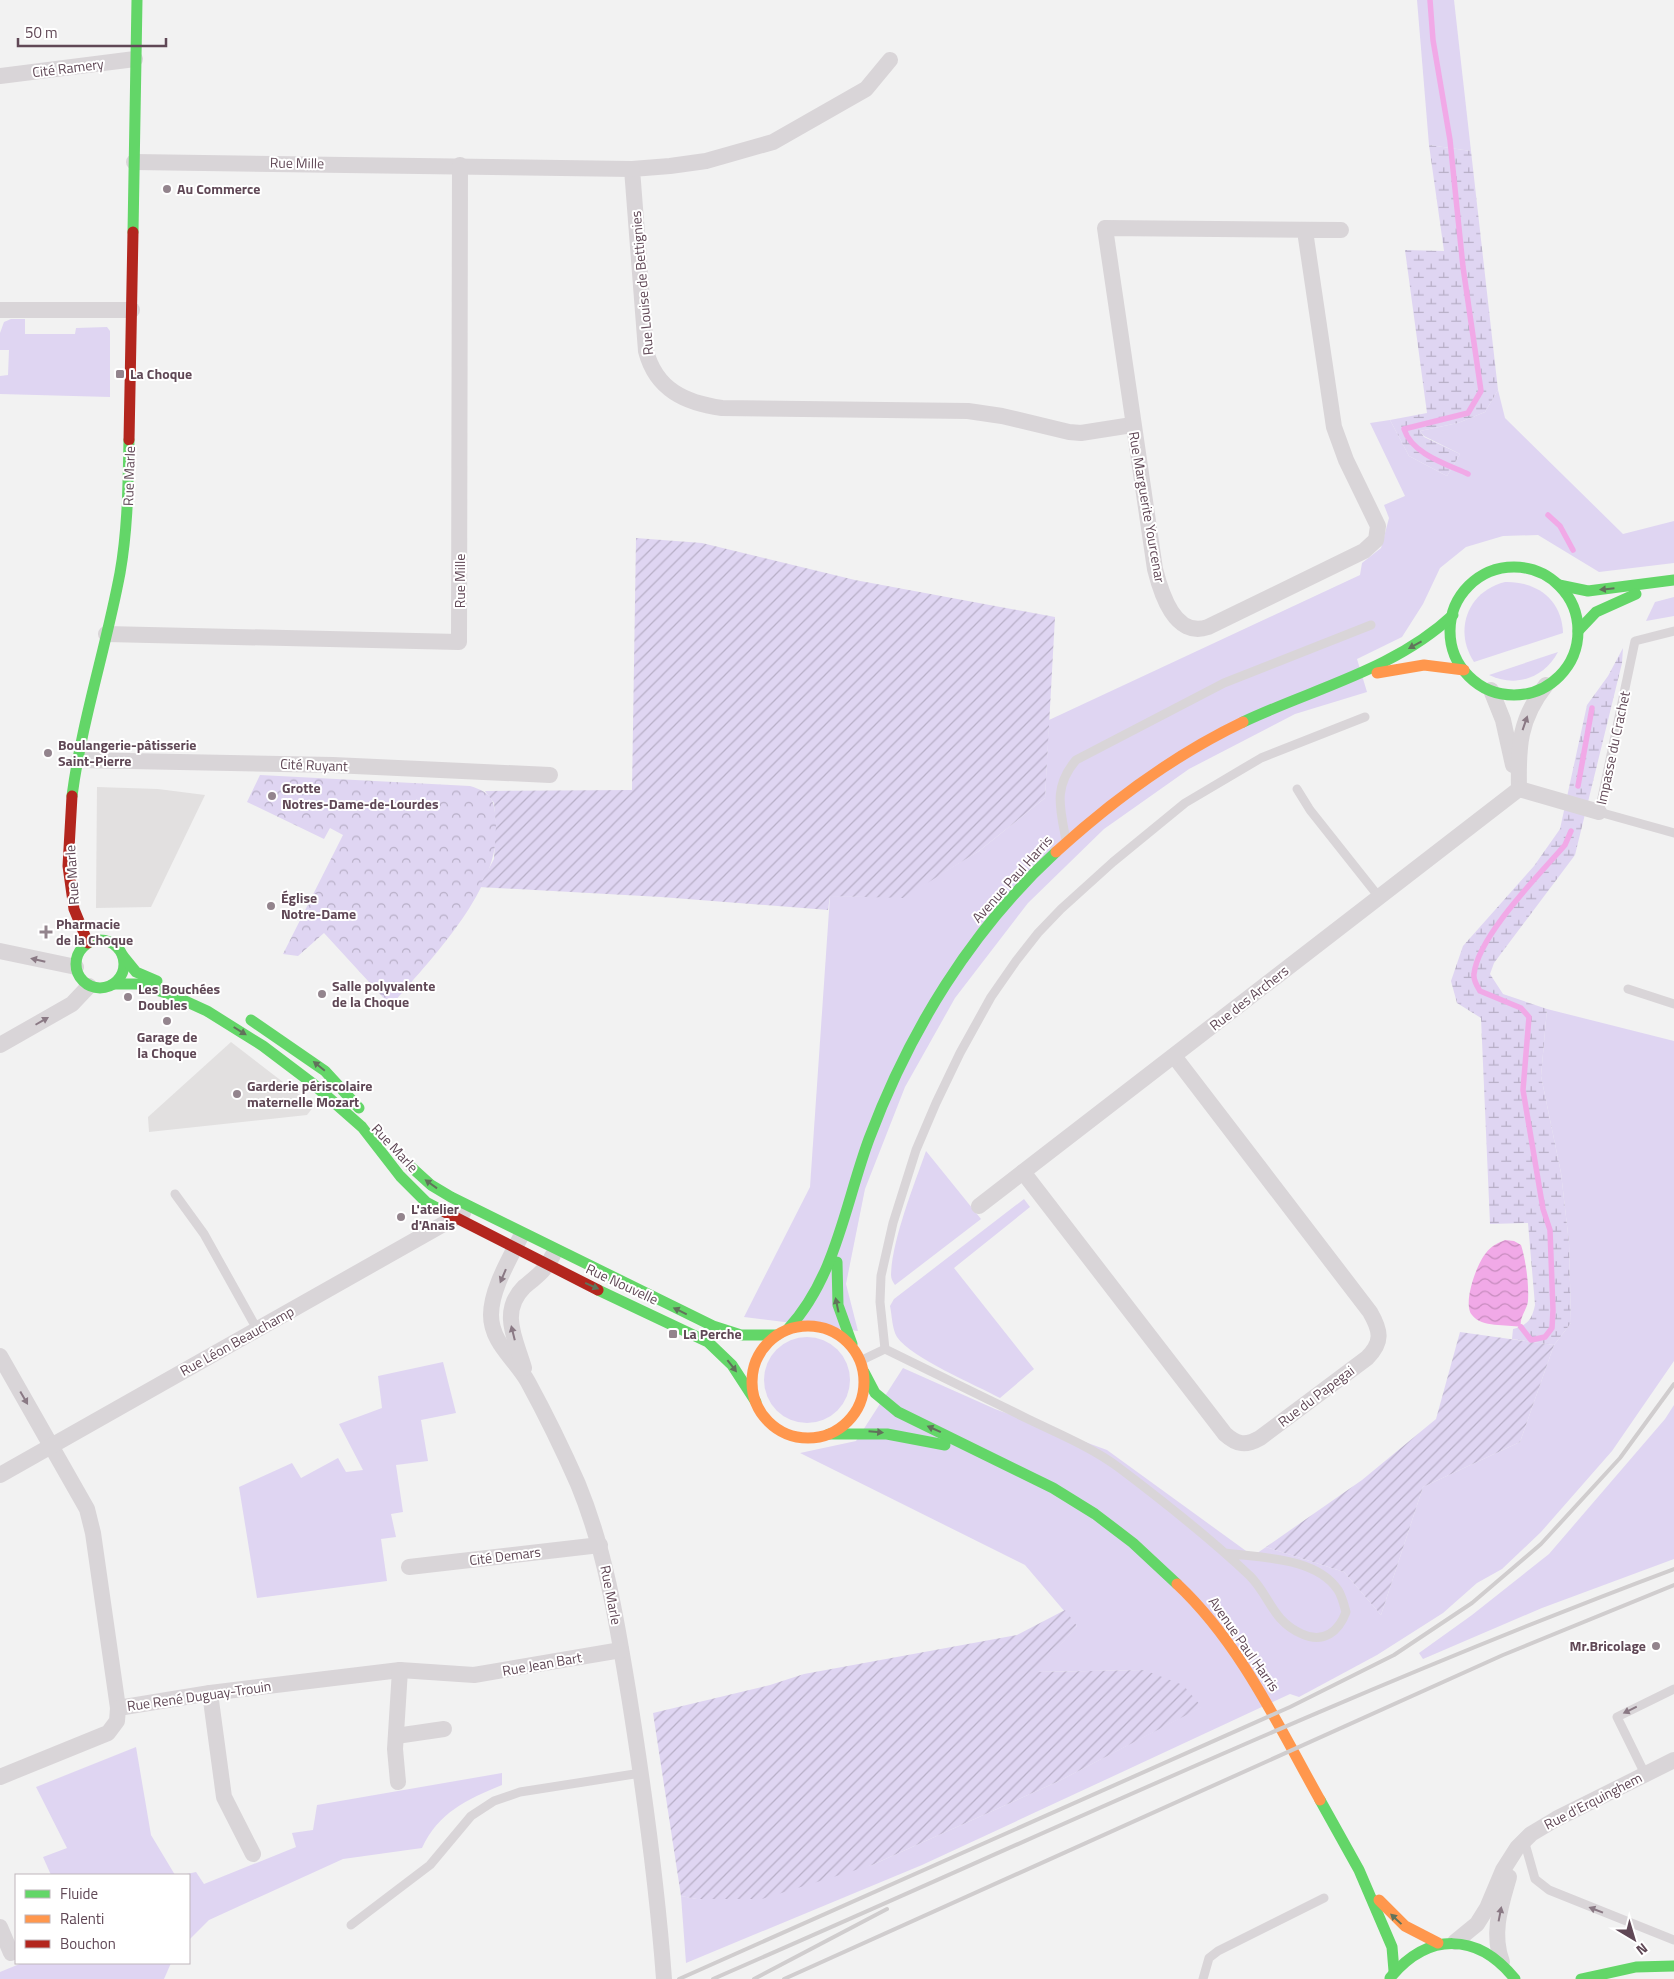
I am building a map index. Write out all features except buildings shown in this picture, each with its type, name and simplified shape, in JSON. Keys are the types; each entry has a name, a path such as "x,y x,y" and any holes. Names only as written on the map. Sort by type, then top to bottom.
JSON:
{"main road":[{"name":"Rue Marle","path":"88,943 77,924 70,892 68,870 73,790 120,572 128,509 137,0"},
{"name":"Avenue Paul Harris","path":"1559,585 1573,606 1578,631 1575,650 1562,673 1546,686 1522,694 1491,690 1474,680 1464,670 1457,659 1451,641 1453,615 1460,597 1468,587 1484,575 1496,570 1515,567 1534,570 1559,585 1588,591 1673,580"},
{"name":"Avenue Paul Harris","path":"1578,631 1596,612 1608,605 1673,580"},
{"name":"Avenue Paul Harris","path":"788,1329 804,1314 816,1296 841,1229 864,1152 880,1111 932,1008 951,977 995,918 1022,886 1066,842 1138,784 1193,749 1273,708 1347,680 1419,643 1437,632 1453,615"},
{"name":"Avenue Paul Harris","path":"1347,680 1424,665 1464,670"},
{"path":"123,956 123,972 114,984 103,989 89,986 78,976 76,967 78,953 88,943 98,940 110,942 118,948 130,967 142,975 211,1000"},
{"name":"Rue Marle","path":"114,984 138,984 172,995 207,1011 263,1046 312,1083 362,1127 413,1190 426,1202 455,1218"},
{"name":"Rue Marle","path":"237,1013 268,1031 325,1070 416,1172 431,1185 473,1207"},
{"name":"Rue Nouvelle","path":"473,1207 728,1332 751,1336 777,1335"},
{"name":"Rue Nouvelle","path":"455,1218 712,1346 732,1365 756,1402"},
{"name":"Avenue Paul Harris","path":"841,1229 835,1294 839,1316 875,1393 894,1409 1052,1488 1095,1514 1145,1553 1194,1600 1225,1639 1269,1707 1359,1870 1390,1940 1394,1958 1392,1975"},
{"path":"806,1326 823,1327 843,1338 860,1361 864,1389 857,1410 842,1426 828,1434 806,1438 785,1433 767,1420 756,1402 752,1385 754,1368 760,1352 777,1335 788,1329 806,1326"},
{"name":"Avenue Paul Harris","path":"828,1434 866,1431 896,1434 993,1459"},
{"name":"Avenue Paul Harris","path":"1359,1870 1393,1916 1419,1936 1438,1943"},
{"path":"1392,1975 1414,1953 1438,1943 1455,1942 1481,1948 1509,1971 1525,1979"},
{"path":"1581,1979 1636,1967 1674,1966"}],"street":[{"name":"Cité Ramery","path":"0,76 135,59"},
{"path":"632,168 670,166 706,161 772,142 866,89 890,60"},
{"name":"Rue Mille","path":"134,162 632,168"},
{"name":"Rue Mille","path":"106,634 460,642 460,165"},
{"name":"Rue Louise de Bettignies","path":"632,168 646,351 653,370 660,380 678,396 702,405 722,408 968,411 1002,416 1069,432 1081,433 1132,425"},
{"name":"Rue Marguerite Yourcenar","path":"1306,231 1334,427 1346,460 1376,519 1378,533 1371,546 1208,627 1194,630 1187,627 1174,616 1158,581 1132,425 1105,228 1341,230"},
{"path":"0,310 132,310"},
{"path":"1519,789 1521,734 1530,708 1546,686"},
{"path":"1491,690 1503,720 1519,789"},
{"name":"Cité Ruyant","path":"78,760 333,765 550,775"},
{"path":"1519,789 1599,812"},
{"name":"Rue des Archers","path":"979,1206 1519,789"},
{"path":"0,951 76,967"},
{"path":"0,1044 72,1004 89,986"},
{"name":"Rue du Papegai","path":"1023,1172 1225,1434 1238,1443 1251,1443 1260,1438 1367,1358 1379,1344 1380,1335 1378,1326 1370,1312 1174,1056"},
{"name":"Rue Léon Beauchamp","path":"0,1475 473,1207"},
{"name":"Rue Marle","path":"523,1232 493,1300 491,1315 493,1328 499,1342 527,1380"},
{"name":"Rue Marle","path":"556,1249 548,1265 521,1291 511,1308 511,1327 527,1380 576,1481 600,1545 621,1650 642,1774 649,1824 664,1979"},
{"name":"Rue René Duguay-Trouin","path":"0,1356 75,1484 91,1520 118,1708 210,1693 400,1670 463,1676"},
{"name":"Cité Demars","path":"410,1568 600,1545"},
{"name":"Rue Jean Bart","path":"463,1676 621,1650"},
{"path":"398,1782 395,1749 400,1670"},
{"path":"210,1693 224,1797 253,1854"},
{"path":"0,1777 108,1733 117,1721 118,1708"},
{"path":"396,1736 444,1729"},
{"name":"Rue d'Erquinghem","path":"1455,1942 1477,1924 1484,1914 1502,1870 1521,1844 1556,1819 1674,1760"},
{"path":"1509,1971 1497,1944 1497,1928 1521,1844"},
{"path":"0,1927 11,1954"}],"lane":[{"path":"1066,842 1060,798 1064,776 1076,760 1215,687 1371,625"},
{"name":"Impasse du Crachet","path":"1674,631 1636,641 1599,812 1674,832"},
{"path":"885,1349 880,1302 881,1276 893,1223 916,1150 936,1103 991,997 1028,946 1051,919 1106,868 1191,799 1261,758 1365,717"},
{"path":"1297,789 1310,810 1378,897"},
{"path":"1628,989 1674,1004"},
{"path":"175,1194 204,1234 257,1330"},
{"path":"860,1361 885,1349"},
{"path":"885,1349 1084,1446 1105,1459 1225,1553 1252,1579 1272,1610 1293,1630 1305,1636 1325,1636 1336,1632 1343,1622 1346,1612 1338,1590 1321,1574 1301,1565 1225,1553"},
{"path":"1645,1774 1616,1717 1674,1689"},
{"path":"351,1926 430,1865 471,1816 494,1801 520,1792 642,1774"},
{"path":"1521,1844 1535,1879 1549,1890 1674,1940"},
{"path":"1204,1979 1209,1958 1218,1951 1324,1898"}],"shaded area":[{"path":"97,787 158,789 205,795 151,907 96,908"},
{"name":"Garderie périscolaire maternelle Mozart","path":"231,1042 314,1106 307,1115 149,1132 148,1117"}],"green space":[{"path":"1417,0 1454,0 1471,151 1429,145"},
{"path":"1429,145 1471,151 1498,390 1485,412 1458,423 1420,431 1424,437 1460,454 1447,476 1409,456 1390,420 1427,413 1405,250 1444,251"},
{"path":"11,319 25,319 25,334 75,334 76,328 107,327 110,331 110,397 0,394 0,376 8,375 9,350 0,350 0,333 4,322"},
{"path":"1498,390 1505,418 1623,534 1674,521 1674,563 1599,572 1538,535 1503,536 1466,547 1440,568 1423,604 1402,637 1357,659 1367,692 1295,714 1189,769 1104,829 1028,903 955,998 905,1087 865,1189 846,1284 858,1331 744,1317 810,1187 830,896 903,897 979,851 1045,798 1049,720 1360,575 1362,563 1381,548 1389,518 1384,505 1405,496 1370,423 1390,420 1409,456 1447,476 1460,454 1424,436 1420,431 1458,423 1485,412"},
{"path":"636,538 702,543 855,580 1055,617 1045,798 979,851 903,898 830,896 828,910 661,897 479,887 494,859 496,826 494,803 485,791 632,790"},
{"path":"1505,582 1527,585 1546,595 1558,611 1562,621 1563,633 1474,662 1468,650 1465,637 1468,613 1473,603 1482,594 1492,587"},
{"path":"1674,597 1674,616 1646,621 1655,602"},
{"path":"1623,648 1622,663 1575,855 1494,963 1490,974 1503,994 1547,1009 1541,1076 1561,1173 1569,1243 1571,1323 1554,1345 1512,1339 1513,1329 1522,1326 1528,1321 1535,1305 1528,1223 1490,1224 1481,1018 1457,1003 1451,981 1463,946 1534,866 1560,829 1587,705 1608,676"},
{"path":"1558,652 1545,668 1528,678 1509,681 1489,675"},
{"path":"260,775 470,786 483,791 491,798 496,822 495,847 488,872 476,897 461,921 391,1006 324,933 298,956 283,954 343,835 330,828 324,839 247,802"},
{"path":"1547,1009 1674,1041 1674,1361 1612,1451 1541,1532 1502,1569 1477,1583 1443,1613 1377,1655 1299,1697 1290,1694 922,1865 686,1963 681,1896 697,1899 872,1865 1059,1781 1201,1707 1144,1670 1036,1672 1077,1626 1025,1565 800,1453 856,1441 903,1368 995,1409 1107,1450 1253,1556 1266,1547 1344,1572 1381,1615 1423,1487 1520,1442 1554,1345 1571,1323 1569,1243 1561,1173 1541,1076"},
{"path":"926,1151 981,1219 895,1285 891,1275 895,1246 904,1213"},
{"path":"1024,1199 1030,1207 954,1268 1034,1369 1000,1398 929,1362 904,1345 895,1334 890,1306 894,1299"},
{"path":"1460,1332 1554,1345 1520,1442 1423,1487 1381,1615 1344,1572 1266,1547 1362,1480 1436,1419"},
{"path":"807,1337 823,1340 831,1344 843,1356 847,1364 850,1380 847,1396 843,1404 831,1416 823,1420 807,1423 791,1420 783,1416 771,1404 767,1396 764,1380 767,1364 771,1356 783,1344 791,1340"},
{"path":"443,1362 456,1413 421,1420 428,1461 396,1465 403,1512 391,1514 396,1537 381,1539 387,1581 257,1598 239,1487 292,1463 301,1478 338,1458 346,1472 363,1470 339,1424 382,1408 378,1376"},
{"path":"1674,1405 1674,1559 1542,1608 1423,1659 1419,1653 1472,1615 1549,1554 1665,1419"},
{"path":"1065,1610 1077,1626 1037,1672 1144,1670 1183,1685 1202,1707 1059,1781 872,1865 762,1899 697,1899 681,1896 653,1713 770,1685 804,1674 1017,1635"},
{"path":"136,1747 151,1835 174,1874 51,1874 43,1857 67,1848 36,1787"},
{"path":"502,1773 502,1785 465,1802 445,1816 422,1848 343,1859 209,1920 190,1939 190,1874 187,1874 196,1872 204,1884 296,1847 292,1833 313,1830 317,1805"},
{"path":"20,1964 171,1964 164,1979 0,1979 0,1972"}],"water":[{"path":"1505,1240 1514,1241 1521,1245 1526,1265 1528,1301 1521,1320 1521,1327 1488,1324 1476,1319 1469,1310 1472,1284 1482,1258 1490,1248"}],"waterway":[{"path":"1430,0 1433,40 1450,140 1463,267 1481,391 1468,413 1404,429 1408,438 1422,452 1468,474"},
{"path":"1548,515 1560,526 1573,550"},
{"path":"1578,786 1592,708"},
{"path":"1521,1327 1531,1340 1545,1337 1552,1328 1553,1310 1550,1230 1543,1209 1523,1090 1529,1017 1521,1008 1480,991 1474,974 1478,959 1486,942 1498,924 1511,906 1565,845 1571,831"}],"railway":[{"path":"679,1979 1290,1707 1394,1655 1472,1603 1541,1544 1620,1458 1674,1384"},
{"path":"713,1979 1311,1716 1431,1665 1674,1569"},
{"path":"784,1979 1503,1655 1674,1585"},
{"path":"754,1979 887,1909"}],"traffic: fast":[{"path":"133,232 137,0"},
{"path":"72,796 76,768 123,556 128,490 129,440"},
{"path":"1514,567 1538,572 1559,586 1573,607 1578,631 1573,655 1559,676 1538,690 1514,695 1490,690 1469,676 1455,655 1450,631 1455,607 1469,586 1490,572 1514,567"},
{"path":"1559,585 1588,591 1674,580"},
{"path":"1578,631 1596,612 1636,594"},
{"path":"1243,722 1380,664 1430,634 1453,615"},
{"path":"788,1329 818,1287 837,1239 869,1139 885,1099 923,1022 970,949 1025,882 1056,852"},
{"path":"95,940 105,940 117,947 124,959 124,964 124,969 117,981 105,988 95,988 87,984 80,977 76,969 76,959 80,951 87,944 95,940"},
{"path":"123,956 136,972 157,981"},
{"path":"114,984 138,984 172,995 207,1011 263,1046 312,1083 362,1127 400,1176 426,1202 445,1212"},
{"path":"251,1020 325,1071 359,1108"},
{"path":"410,1166 431,1185 451,1197 713,1326 741,1335 777,1335"},
{"path":"837,1262 838,1305 852,1344"},
{"path":"598,1290 708,1342 732,1365 756,1402"},
{"path":"864,1372 875,1393 898,1412 1053,1488 1095,1514 1133,1543 1177,1584"},
{"path":"829,1434 887,1434 945,1445"},
{"path":"1320,1800 1359,1870 1392,1947 1394,1971"},
{"path":"1390,1978 1405,1963 1420,1952 1436,1946 1452,1944 1469,1946 1485,1953 1500,1964 1515,1979"},
{"path":"1581,1979 1636,1967 1674,1966"}],"traffic: slow":[{"path":"1377,673 1424,665 1464,670"},
{"path":"1056,852 1099,815 1168,764 1243,722"},
{"path":"808,1326 830,1330 848,1342 860,1360 864,1382 860,1404 848,1422 830,1434 808,1438 786,1434 768,1422 756,1404 752,1382 756,1360 768,1342 786,1330 808,1326"},
{"path":"1177,1584 1200,1607 1239,1658 1273,1714 1320,1800"},
{"path":"1379,1900 1405,1926 1438,1943"}],"traffic: jam":[{"path":"129,440 133,232"},
{"path":"72,796 68,866 74,909 88,943"},
{"path":"445,1212 598,1290"}],"place":[{"name":"Au Commerce","path":"167,189"},
{"name":"La Choque","path":"120,374"},
{"name":"Boulangerie-pâtisserie Saint-Pierre","path":"48,753"},
{"name":"Grotte Notres-Dame-de-Lourdes","path":"272,796"},
{"name":"Église Notre-Dame","path":"271,906"},
{"name":"Pharmacie de la Choque","path":"46,932"},
{"name":"Salle polyvalente de la Choque","path":"322,994"},
{"name":"Les Bouchées Doubles","path":"128,997"},
{"name":"Garage de la Choque","path":"167,1021"},
{"name":"Garderie périscolaire maternelle Mozart","path":"237,1094"},
{"name":"L'atelier d'Anais","path":"401,1217"},
{"name":"La Perche","path":"673,1334"},
{"name":"Mr.Bricolage","path":"1656,1646"}]}
